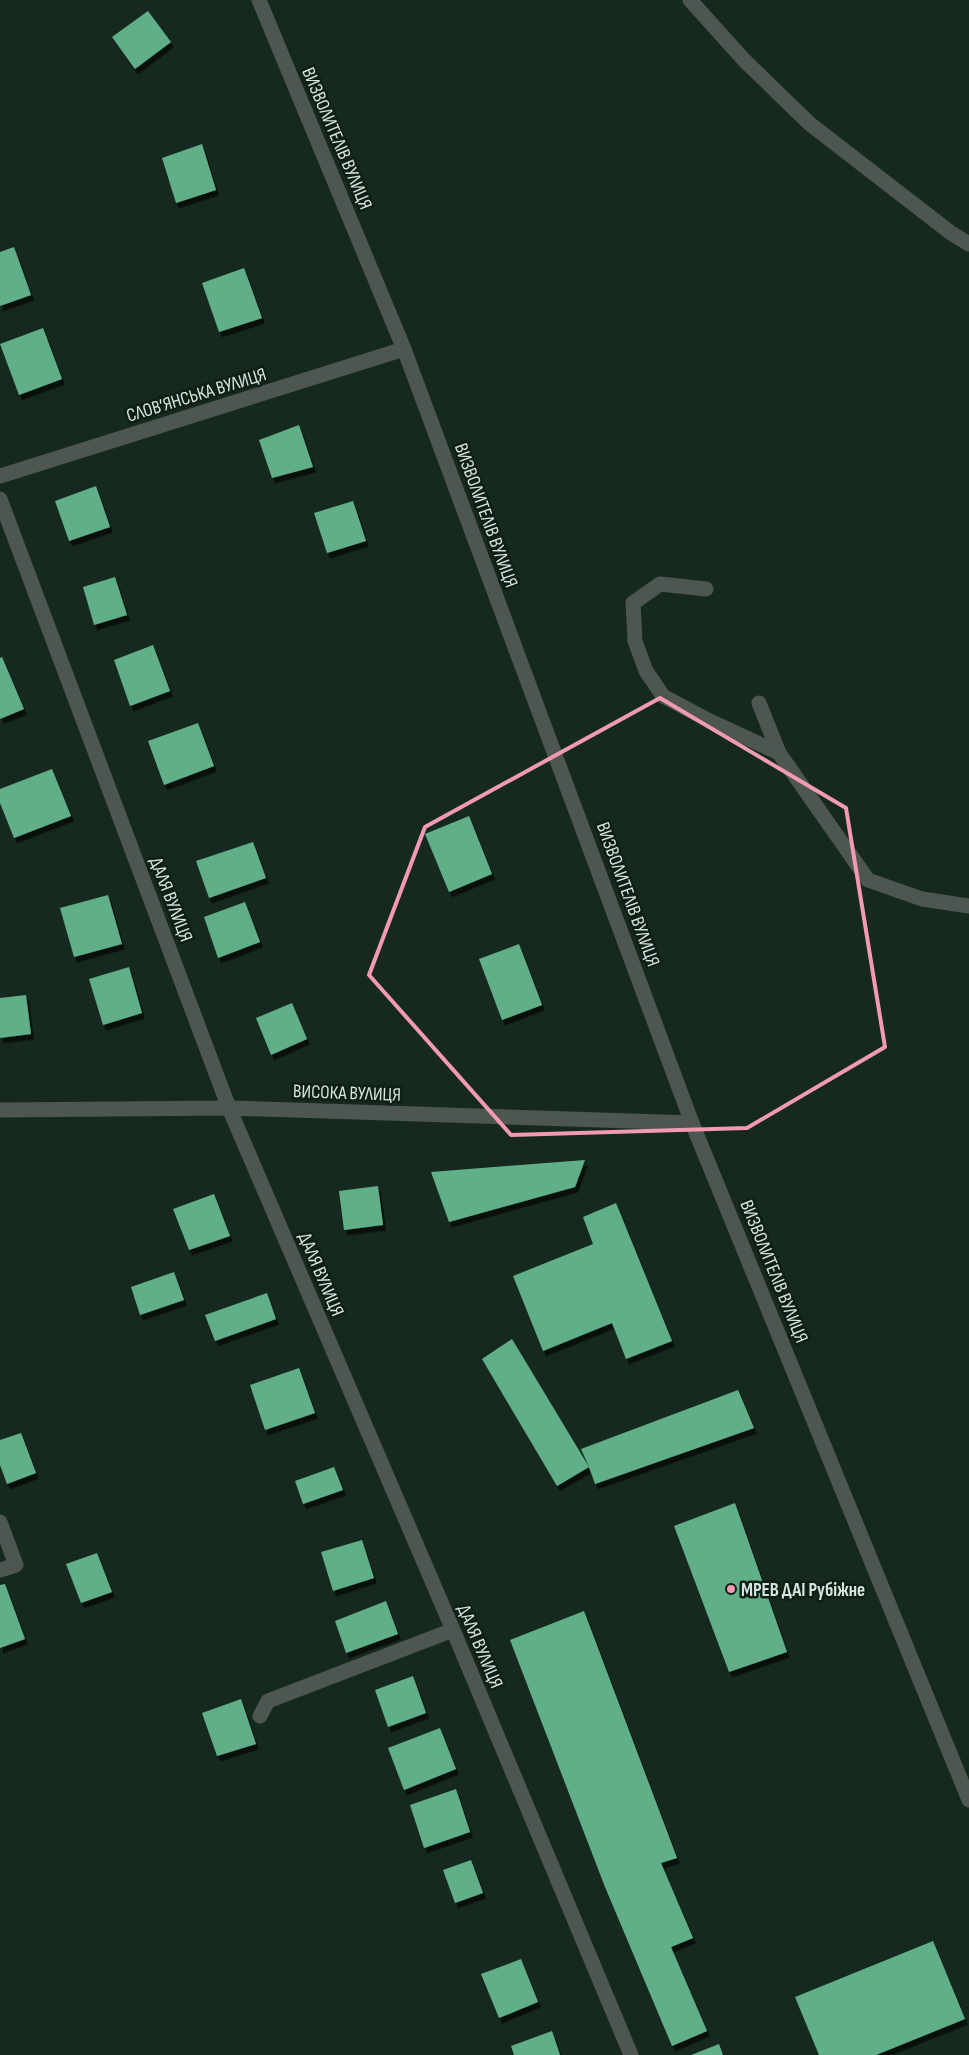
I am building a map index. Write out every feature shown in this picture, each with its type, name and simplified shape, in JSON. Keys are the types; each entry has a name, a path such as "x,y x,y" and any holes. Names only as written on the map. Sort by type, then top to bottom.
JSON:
{"street":[{"name":"ВИЗВОЛИТЕЛІВ ВУЛИЦЯ","path":"259,0 404,349 692,1123 969,1800"},
{"path":"690,0 744,60 810,124 951,233 969,244"},
{"name":"СЛОВ’ЯНСЬКА ВУЛИЦЯ","path":"0,476 404,349"},
{"name":"ДАЛЯ ВУЛИЦЯ","path":"0,499 229,1108 453,1630 630,2055"},
{"path":"706,589 660,584 633,603 635,640 646,671 663,696 708,720 779,752"},
{"path":"759,703 779,752 868,880 922,899 969,906"},
{"name":"ВИСОКА ВУЛИЦЯ","path":"0,1110 229,1108 692,1123"},
{"path":"0,1522 16,1564 0,1570"},
{"path":"260,1716 268,1701 453,1630"}],"highlighted area":[{"path":"660,698 846,808 885,1047 747,1128 511,1135 369,975 425,827"}],"building":[{"path":"148,11 171,42 135,69 112,37"},
{"path":"202,144 216,190 176,203 162,158"},
{"path":"14,247 31,295 0,306 0,252"},
{"path":"244,268 262,318 219,332 202,283"},
{"path":"43,328 62,379 19,395 0,344"},
{"path":"299,425 313,467 272,478 259,440"},
{"path":"96,486 110,527 69,541 55,501"},
{"path":"353,501 366,541 327,553 314,513"},
{"path":"115,577 127,615 94,625 83,587"},
{"path":"153,645 170,691 130,706 114,660"},
{"path":"2,657 24,709 0,719 0,658"},
{"path":"198,723 214,766 164,785 148,741"},
{"path":"52,769 71,816 14,838 0,803 0,789"},
{"path":"469,816 492,874 449,892 425,834"},
{"path":"253,842 266,878 209,898 196,861"},
{"path":"108,895 122,944 74,957 60,908"},
{"path":"245,902 260,942 218,958 204,917"},
{"path":"519,944 542,1005 502,1020 479,959"},
{"path":"129,967 142,1013 103,1025 89,979"},
{"path":"26,995 31,1034 0,1038 0,998"},
{"path":"292,1003 307,1039 271,1055 256,1018"},
{"path":"585,1160 575,1187 449,1222 431,1172"},
{"path":"378,1186 383,1225 344,1230 339,1191"},
{"path":"214,1194 230,1236 189,1250 173,1209"},
{"path":"616,1203 672,1341 626,1359 612,1323 543,1351 513,1276 593,1244 583,1217"},
{"path":"174,1272 184,1300 140,1315 131,1287"},
{"path":"267,1293 276,1319 215,1341 205,1315"},
{"path":"512,1339 589,1467 557,1486 482,1359"},
{"path":"299,1368 315,1413 265,1430 250,1385"},
{"path":"738,1390 754,1428 595,1484 581,1449"},
{"path":"21,1433 36,1473 7,1484 0,1465 0,1440"},
{"path":"334,1467 343,1490 303,1504 295,1481"},
{"name":"МРЕВ ДАІ Рубіжне","path":"735,1503 787,1652 729,1672 674,1526"},
{"path":"362,1540 374,1578 333,1591 321,1552"},
{"path":"97,1553 112,1592 81,1603 66,1564"},
{"path":"5,1584 25,1639 0,1648 0,1585"},
{"path":"386,1601 398,1634 346,1653 335,1621"},
{"path":"584,1611 677,1858 661,1863 693,1938 671,1947 707,2031 672,2046 605,1887 510,1640"},
{"path":"413,1676 426,1713 388,1727 375,1690"},
{"path":"241,1699 256,1744 217,1756 202,1713"},
{"path":"440,1728 456,1769 404,1790 388,1748"},
{"path":"456,1789 470,1832 424,1848 410,1805"},
{"path":"471,1860 483,1893 455,1903 443,1870"},
{"path":"933,1941 965,2019 876,2055 819,2055 795,1997"},
{"path":"521,1959 538,2002 499,2018 481,1974"},
{"path":"552,2031 560,2055 514,2055 511,2046"},
{"path":"719,2044 723,2055 691,2055"}],"place":[{"name":"МРЕВ ДАІ Рубіжне","path":"731,1589"}]}
